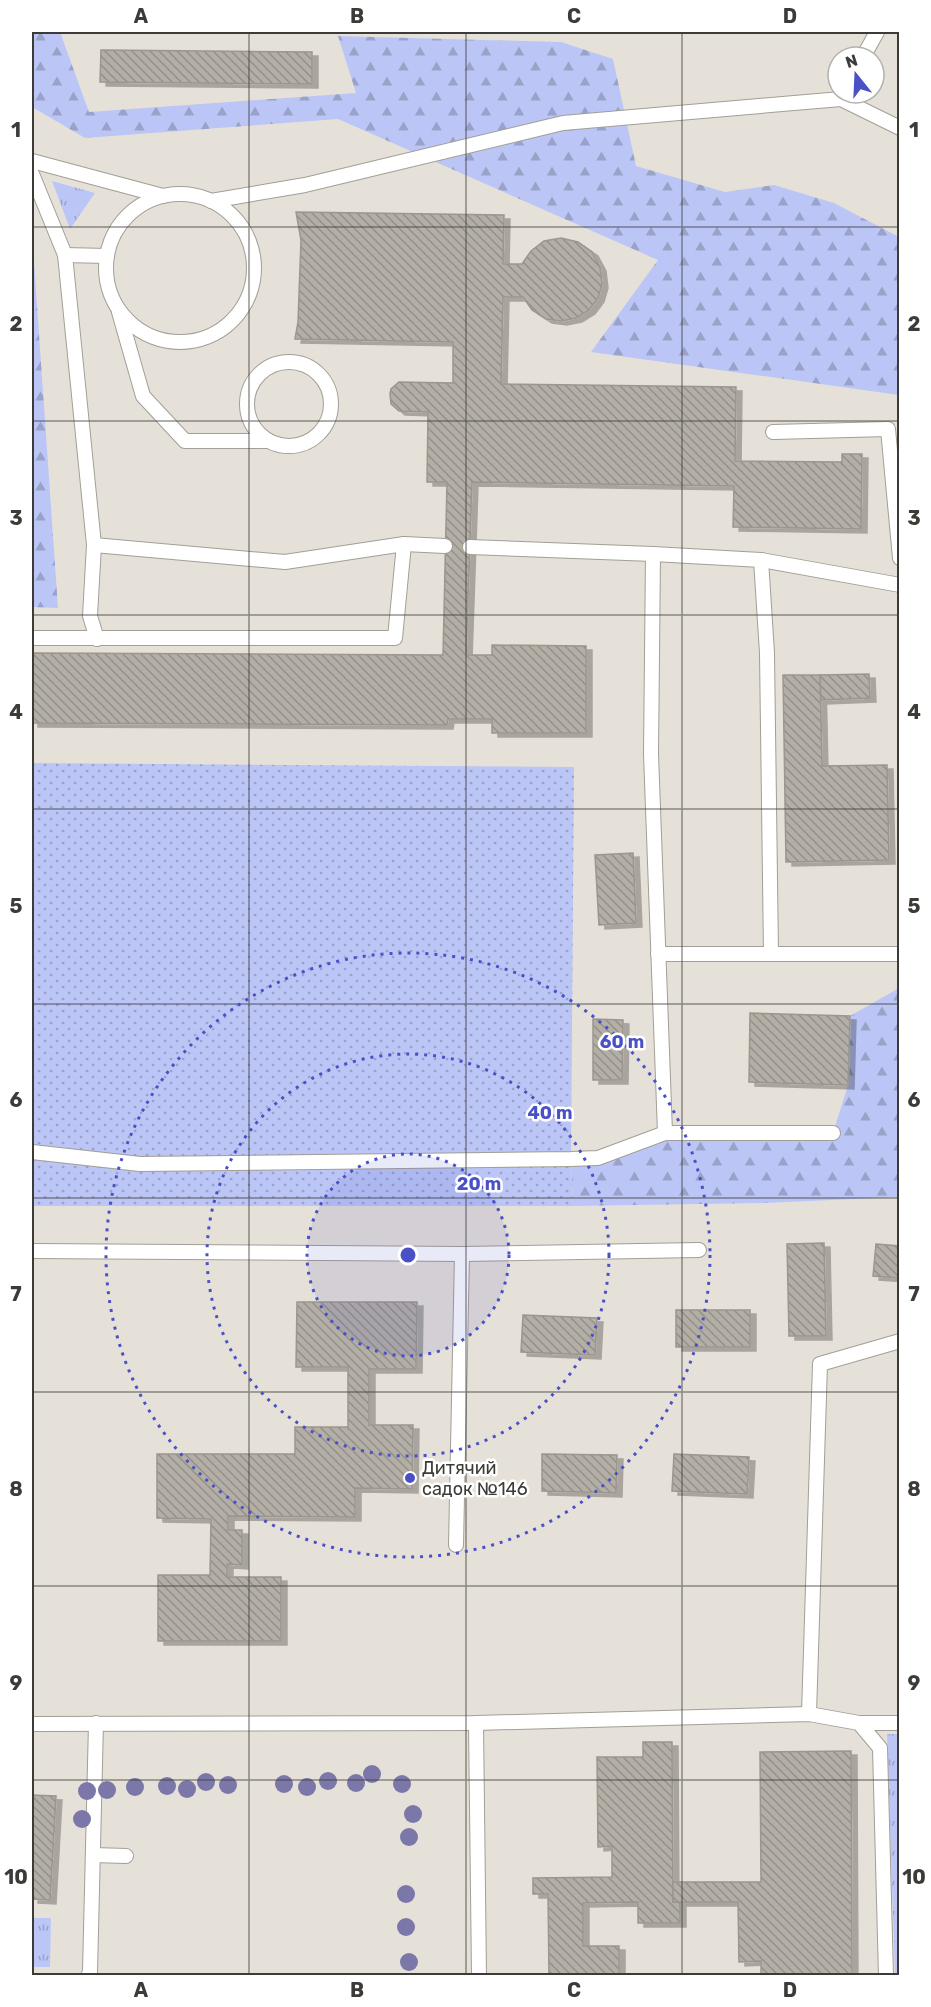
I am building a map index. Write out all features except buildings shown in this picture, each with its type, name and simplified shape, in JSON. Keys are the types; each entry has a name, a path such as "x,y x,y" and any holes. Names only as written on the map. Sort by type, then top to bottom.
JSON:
{"lane":[{"path":"211,201 305,185 563,123 826,98"},
{"path":"858,105 900,128"},
{"path":"32,161 163,196"},
{"path":"32,174 66,255 94,545 90,616 97,639"},
{"path":"118,310 136,328 158,339 174,342 182,343 207,338 228,325 244,306 253,283 253,258 246,234 232,215 211,201 187,194 163,196 143,204 126,217 113,235 107,256 108,288 118,310 143,396 185,441 268,441 281,446 295,446 308,442 319,434 327,423 331,410 326,384 318,373 306,365 293,362 279,363 265,369 255,379 248,391 246,405 250,420 257,432 268,441"},
{"path":"66,255 107,256"},
{"path":"773,432 888,429 900,558"},
{"path":"94,545 285,562 404,544 445,546"},
{"path":"32,638 395,638 404,544"},
{"path":"470,547 653,554 761,561 900,585"},
{"path":"653,554 651,754 665,1133"},
{"path":"761,561 767,653 771,954"},
{"path":"658,954 900,954"},
{"path":"32,1152 140,1164 580,1159 597,1158 665,1133 833,1133"},
{"path":"32,1251 462,1254 699,1250"},
{"path":"456,1545 462,1254"},
{"path":"810,1714 820,1364 900,1341"},
{"path":"32,1724 476,1723 810,1714 859,1723 900,1723"},
{"path":"88,1976 90,1972 96,1723"},
{"path":"476,1723 479,1976"},
{"path":"859,1723 880,1748 886,1976"},
{"path":"93,1855 126,1856"}],"green space":[{"path":"32,32 60,32 89,112 356,93 338,36 561,42 613,59 636,166 725,192 774,185 834,203 899,237 899,395 591,352 658,260 338,119 85,138 32,107"},
{"path":"52,181 95,193 70,229"},
{"path":"32,233 58,608 32,607"},
{"path":"32,763 574,767 571,1159 573,1206 32,1206"},
{"path":"899,988 899,1197 765,1203 573,1206 571,1159 665,1133 833,1133 848,1085 850,1016"},
{"path":"887,1734 899,1734 899,1975 895,1975"},
{"path":"32,1918 51,1918 50,1967 32,1967"}],"place":[{"name":"Дитячий садок №146","path":"410,1478"}]}
